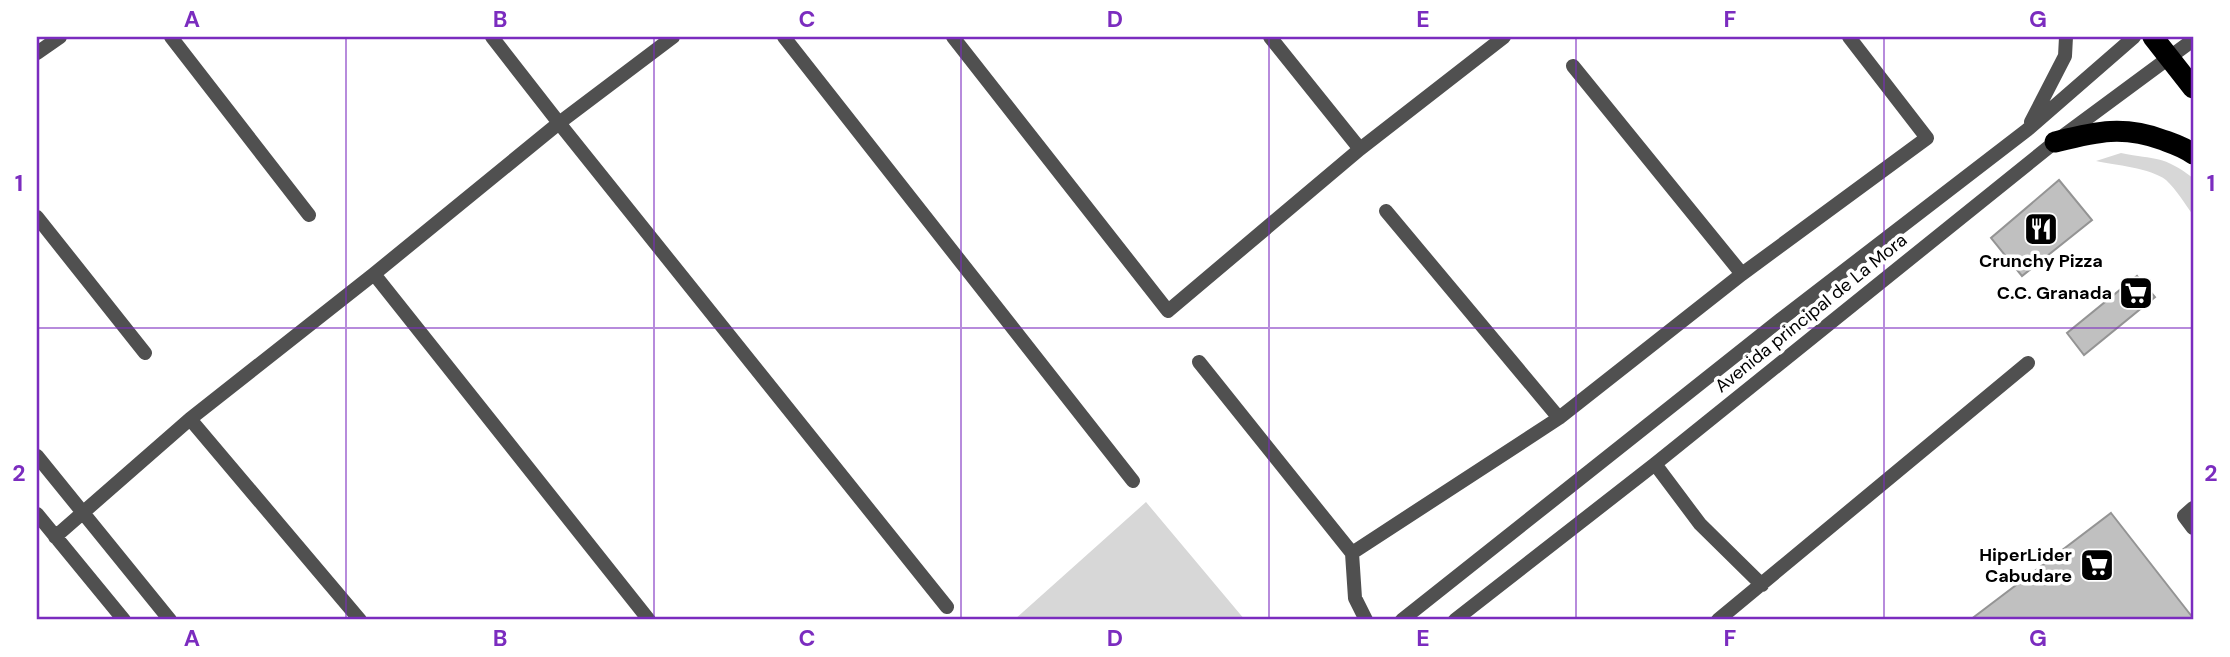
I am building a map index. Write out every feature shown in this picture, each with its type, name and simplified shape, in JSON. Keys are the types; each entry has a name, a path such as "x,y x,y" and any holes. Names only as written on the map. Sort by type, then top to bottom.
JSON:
{"highway":[{"path":"2153,37 2193,88"},
{"path":"2055,142 2098,131 2140,131 2186,148 2193,154"}],"street":[{"path":"37,53 60,37"},
{"path":"171,37 309,215"},
{"path":"492,37 947,607"},
{"path":"55,537 190,419 559,123 673,37"},
{"path":"784,37 1133,481"},
{"path":"953,37 1168,311 1360,149 1504,37"},
{"path":"1270,37 1360,149"},
{"path":"1352,553 1559,418 1742,274 1927,138 1849,37"},
{"path":"2026,130 2065,55 2066,37"},
{"name":"Avenida principal de La Mora","path":"1402,620 2026,130 2134,37"},
{"name":"Avenida principal de La Mora","path":"1455,620 1655,464 2055,142 2193,40"},
{"path":"1573,66 1742,274"},
{"path":"1386,211 1559,418"},
{"path":"37,217 145,353"},
{"path":"374,274 649,620"},
{"path":"1199,362 1352,553 1355,598 1366,620"},
{"path":"1718,620 2028,363"},
{"path":"190,419 360,620"},
{"path":"37,456 170,620"},
{"path":"1655,464 1700,524 1762,585"},
{"path":"2193,508 2183,516 2193,528"},
{"path":"37,514 124,620"}],"shaded area":[{"path":"2121,153 2166,162 2193,178 2193,215 2173,188 2159,176 2096,161"},
{"path":"1146,502 1245,620 1014,620"}],"building":[{"name":"Crunchy Pizza","path":"2059,180 2092,220 2022,276 1991,238"},
{"path":"2137,276 2155,297 2084,355 2067,333"},
{"name":"HiperLider Cabudare","path":"2111,513 2193,620 1970,620"}],"place":[{"name":"Crunchy Pizza","path":"2041,229"},
{"name":"C.C. Granada","path":"2136,293"},
{"name":"HiperLider Cabudare","path":"2097,565"}]}
